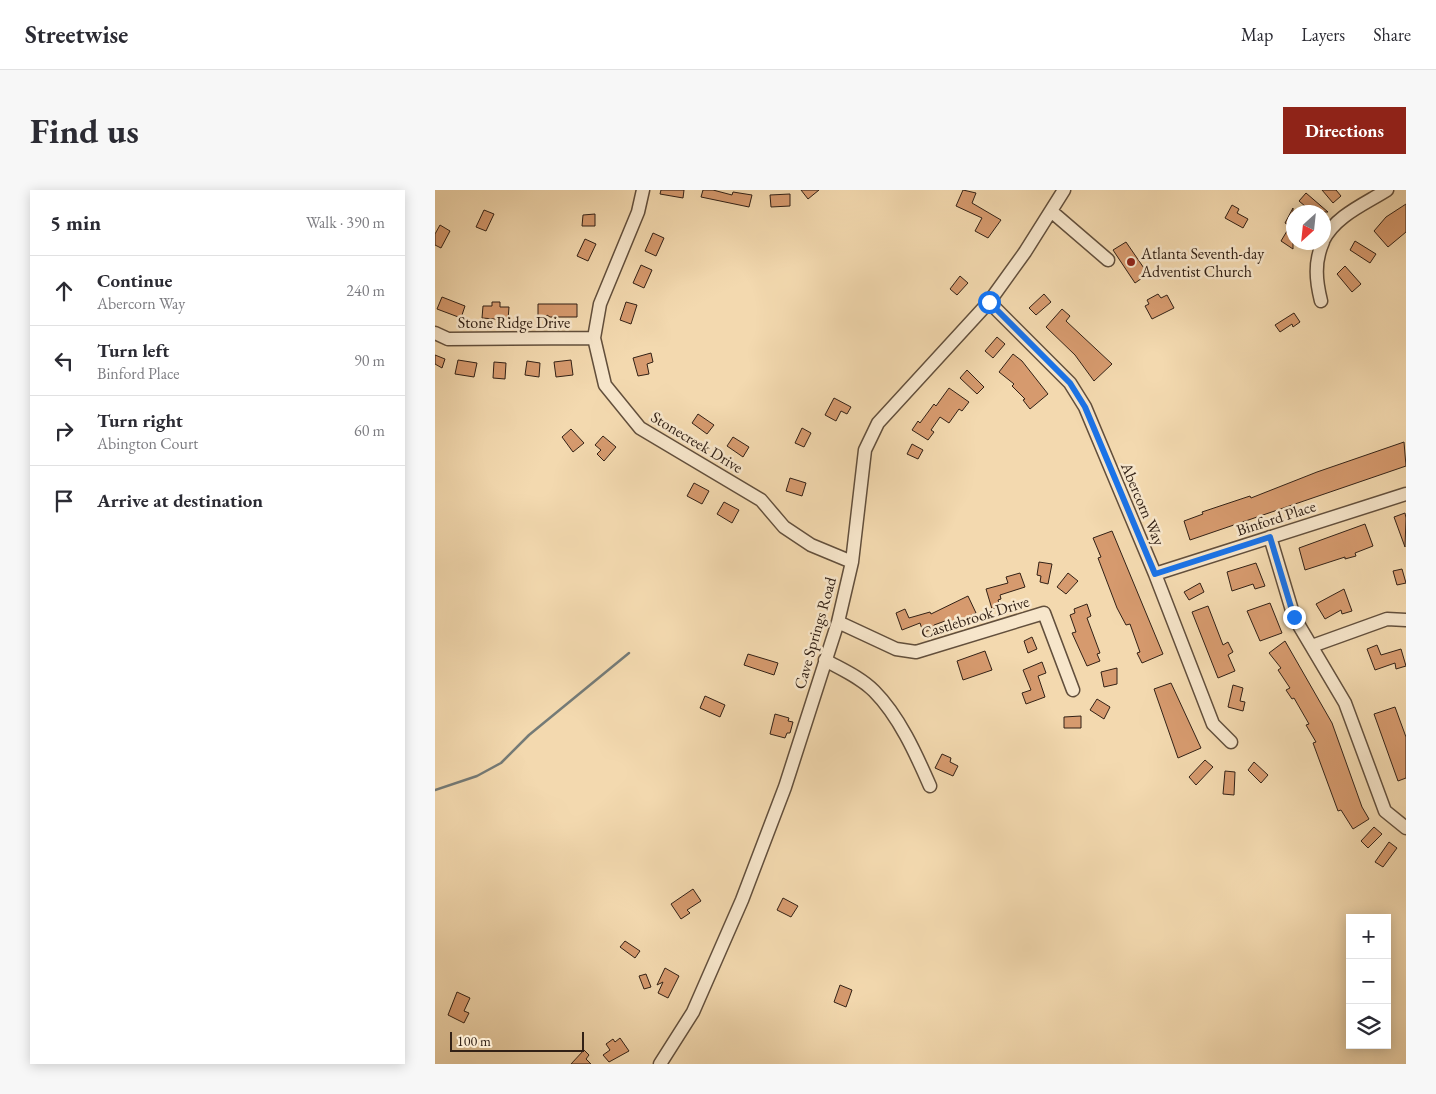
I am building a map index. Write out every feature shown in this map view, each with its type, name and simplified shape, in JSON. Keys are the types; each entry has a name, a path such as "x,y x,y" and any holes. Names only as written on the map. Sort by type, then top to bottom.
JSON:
{"street":[{"name":"Stonecreek Drive","path":"643,190 638,212 600,304 594,338 605,385 640,428 761,500 784,527 811,545 852,562"},
{"name":"Cave Springs Road","path":"660,1064 693,1012 742,900 785,787 838,622 852,562 865,450 878,423 989,302 1025,252 1064,190"},
{"path":"1331,230 1343,217 1387,190"},
{"path":"1051,211 1108,260"},
{"path":"1320,250 1316,281 1321,301"},
{"name":"Abercorn Way","path":"989,302 1070,383 1085,407 1155,574 1213,724 1231,742"},
{"name":"Stone Ridge Drive","path":"435,333 448,339 594,338"},
{"name":"Binford Place","path":"1155,574 1406,494"},
{"path":"1270,537 1294,617 1345,703 1385,811 1406,828"},
{"name":"Castlebrook Drive","path":"838,622 896,649 916,652 1044,613 1073,690"},
{"path":"1312,646 1387,619 1406,620"},
{"path":"825,660 857,678 883,701 904,735 930,786"}],"building":[{"path":"661,190 684,190 683,198 660,194"},
{"path":"703,190 713,190 732,195 733,192 752,195 749,207 701,197"},
{"path":"801,190 819,190 808,199"},
{"path":"963,190 976,193 972,203 1001,220 988,238 975,231 982,218 956,206"},
{"path":"1322,190 1336,190 1341,196 1333,203"},
{"path":"1306,193 1320,205 1304,205 1299,201"},
{"path":"790,194 790,206 771,207 770,195"},
{"path":"1406,204 1406,232 1388,247 1374,231 1386,217"},
{"path":"1232,205 1239,209 1237,213 1248,219 1243,228 1225,218"},
{"path":"484,210 494,214 486,231 476,227"},
{"path":"595,214 595,226 582,226 583,215"},
{"path":"440,225 450,231 441,248 435,245 435,234"},
{"path":"653,233 664,238 656,256 645,251"},
{"path":"1286,233 1286,244 1281,241"},
{"path":"585,239 596,244 588,261 577,256"},
{"path":"1355,241 1376,254 1370,263 1350,250"},
{"name":"Atlanta Seventh-day Adventist Church","path":"1126,242 1148,274 1135,283 1113,250"},
{"path":"641,265 652,270 644,288 633,283"},
{"path":"1345,266 1361,284 1352,292 1337,274"},
{"path":"960,276 968,283 957,295 950,289"},
{"path":"1044,294 1051,302 1036,315 1029,308"},
{"path":"1158,294 1161,298 1167,295 1174,308 1152,319 1145,306 1149,304 1147,300"},
{"path":"442,297 465,306 461,318 437,309"},
{"path":"492,302 500,302 500,307 509,307 508,320 482,318 483,306 492,306"},
{"path":"626,302 637,305 631,324 620,320"},
{"path":"538,304 577,304 577,317 550,317 547,315 546,317 538,317"},
{"path":"1062,309 1070,316 1066,321 1112,364 1094,381 1075,355 1046,327"},
{"path":"1294,313 1300,322 1293,327 1292,324 1280,332 1275,325"},
{"path":"997,337 1005,344 993,358 985,351"},
{"path":"651,353 653,362 647,364 649,374 638,376 633,358"},
{"path":"1013,354 1022,361 1048,394 1030,409 1023,400 1025,399 1012,386 1014,384 999,372"},
{"path":"435,355 445,359 442,368 435,364"},
{"path":"458,360 477,363 474,377 455,374"},
{"path":"571,360 573,375 556,377 554,362"},
{"path":"527,361 540,363 539,377 525,375"},
{"path":"494,362 506,363 505,379 493,378"},
{"path":"967,370 984,387 977,394 960,378"},
{"path":"949,388 969,402 962,411 959,409 949,423 940,417 931,430 934,432 928,440 912,430 918,421 920,423 934,404 936,406"},
{"path":"834,398 851,407 847,414 841,411 836,421 825,415"},
{"path":"698,414 714,425 707,434 692,423"},
{"path":"802,428 811,433 804,447 795,443"},
{"path":"571,429 584,443 573,452 562,437"},
{"path":"603,436 616,447 604,461 597,454 601,450 595,445"},
{"path":"733,437 749,447 743,457 727,446"},
{"path":"1404,442 1406,466 1190,540 1184,521 1203,514 1202,512 1250,496 1251,498 1317,472"},
{"path":"912,444 923,450 918,459 907,454"},
{"path":"790,478 806,483 802,496 786,491"},
{"path":"694,483 709,491 702,504 687,496"},
{"path":"724,502 739,510 732,523 717,514"},
{"path":"1405,513 1406,518 1405,547 1394,517"},
{"path":"1365,524 1373,546 1355,553 1356,556 1345,559 1345,557 1305,570 1299,548"},
{"path":"1112,531 1163,654 1142,663 1137,653 1140,652 1130,624 1126,625 1117,608 1098,558 1101,557 1093,538"},
{"path":"1039,562 1052,564 1048,584 1040,582 1041,576 1037,575"},
{"path":"1256,563 1265,586 1255,589 1253,584 1232,591 1227,572"},
{"path":"1402,569 1406,583 1397,585 1393,571"},
{"path":"1020,573 1025,587 1000,595 1001,599 998,600 1000,606 992,609 986,589 1008,583 1006,577"},
{"path":"1068,573 1078,581 1066,594 1057,587"},
{"path":"1200,583 1204,592 1189,600 1184,592"},
{"path":"1344,589 1352,611 1342,614 1341,610 1325,619 1316,604"},
{"path":"968,596 976,613 950,625 948,620 934,625 935,629 923,632 920,623 902,630 896,613 905,609 909,618 930,612 931,614"},
{"path":"1270,603 1282,633 1260,641 1247,611"},
{"path":"1087,604 1091,616 1087,618 1100,653 1097,654 1100,661 1087,666 1072,633 1076,632 1070,615 1075,613 1074,609"},
{"path":"1208,606 1223,645 1228,642 1233,652 1228,655 1235,671 1218,678 1192,612"},
{"path":"1032,637 1037,649 1028,653 1024,641"},
{"path":"1285,641 1332,723 1362,807 1369,819 1353,829 1341,810 1338,811 1313,743 1316,742 1306,725 1309,724 1294,698 1292,699 1286,690 1290,688 1278,670 1281,668 1269,653"},
{"path":"1377,645 1381,655 1401,649 1406,666 1396,669 1395,663 1375,670 1367,649"},
{"path":"985,651 992,670 963,680 957,661"},
{"path":"748,654 778,663 774,675 744,665"},
{"path":"1042,662 1046,673 1038,676 1045,697 1026,704 1022,693 1031,690 1023,670"},
{"path":"1117,668 1117,684 1104,687 1101,672"},
{"path":"1171,683 1201,748 1178,758 1154,689"},
{"path":"1233,685 1243,688 1240,701 1245,702 1243,711 1228,707"},
{"path":"705,696 725,705 720,717 700,708"},
{"path":"1097,699 1110,707 1104,719 1090,710"},
{"path":"1395,707 1406,737 1406,778 1398,781 1374,714"},
{"path":"775,714 789,718 788,721 793,722 790,733 787,733 785,738 770,734"},
{"path":"1081,716 1081,728 1064,728 1064,717"},
{"path":"942,754 951,758 950,762 958,766 953,776 935,768"},
{"path":"1205,760 1213,767 1196,785 1189,777"},
{"path":"1254,762 1268,775 1261,783 1248,770"},
{"path":"1225,771 1235,772 1234,795 1223,794"},
{"path":"1374,827 1382,834 1368,848 1361,841"},
{"path":"1389,842 1397,848 1383,867 1375,862"},
{"path":"693,889 701,901 687,910 690,913 681,919 671,904"},
{"path":"783,898 798,906 791,917 777,910"},
{"path":"625,941 640,951 635,958 620,947"},
{"path":"665,968 679,976 668,998 658,993 663,982 657,985"},
{"path":"646,974 651,987 644,989 639,976"},
{"path":"840,985 852,990 846,1007 834,1002"},
{"path":"457,992 470,998 464,1011 469,1013 464,1023 448,1015"},
{"path":"620,1038 629,1051 609,1062 603,1055 610,1050 606,1044 613,1039 615,1042"},
{"path":"584,1050 589,1055 586,1059 591,1064 571,1064"}],"waterway":[{"path":"435,790 477,776 501,763 529,735 629,653"}],"place":[{"name":"Atlanta Seventh-day Adventist Church","path":"1131,262"}],"route":[{"path":"989,302 1070,383 1085,407 1155,574 1270,537 1294,617"}]}
